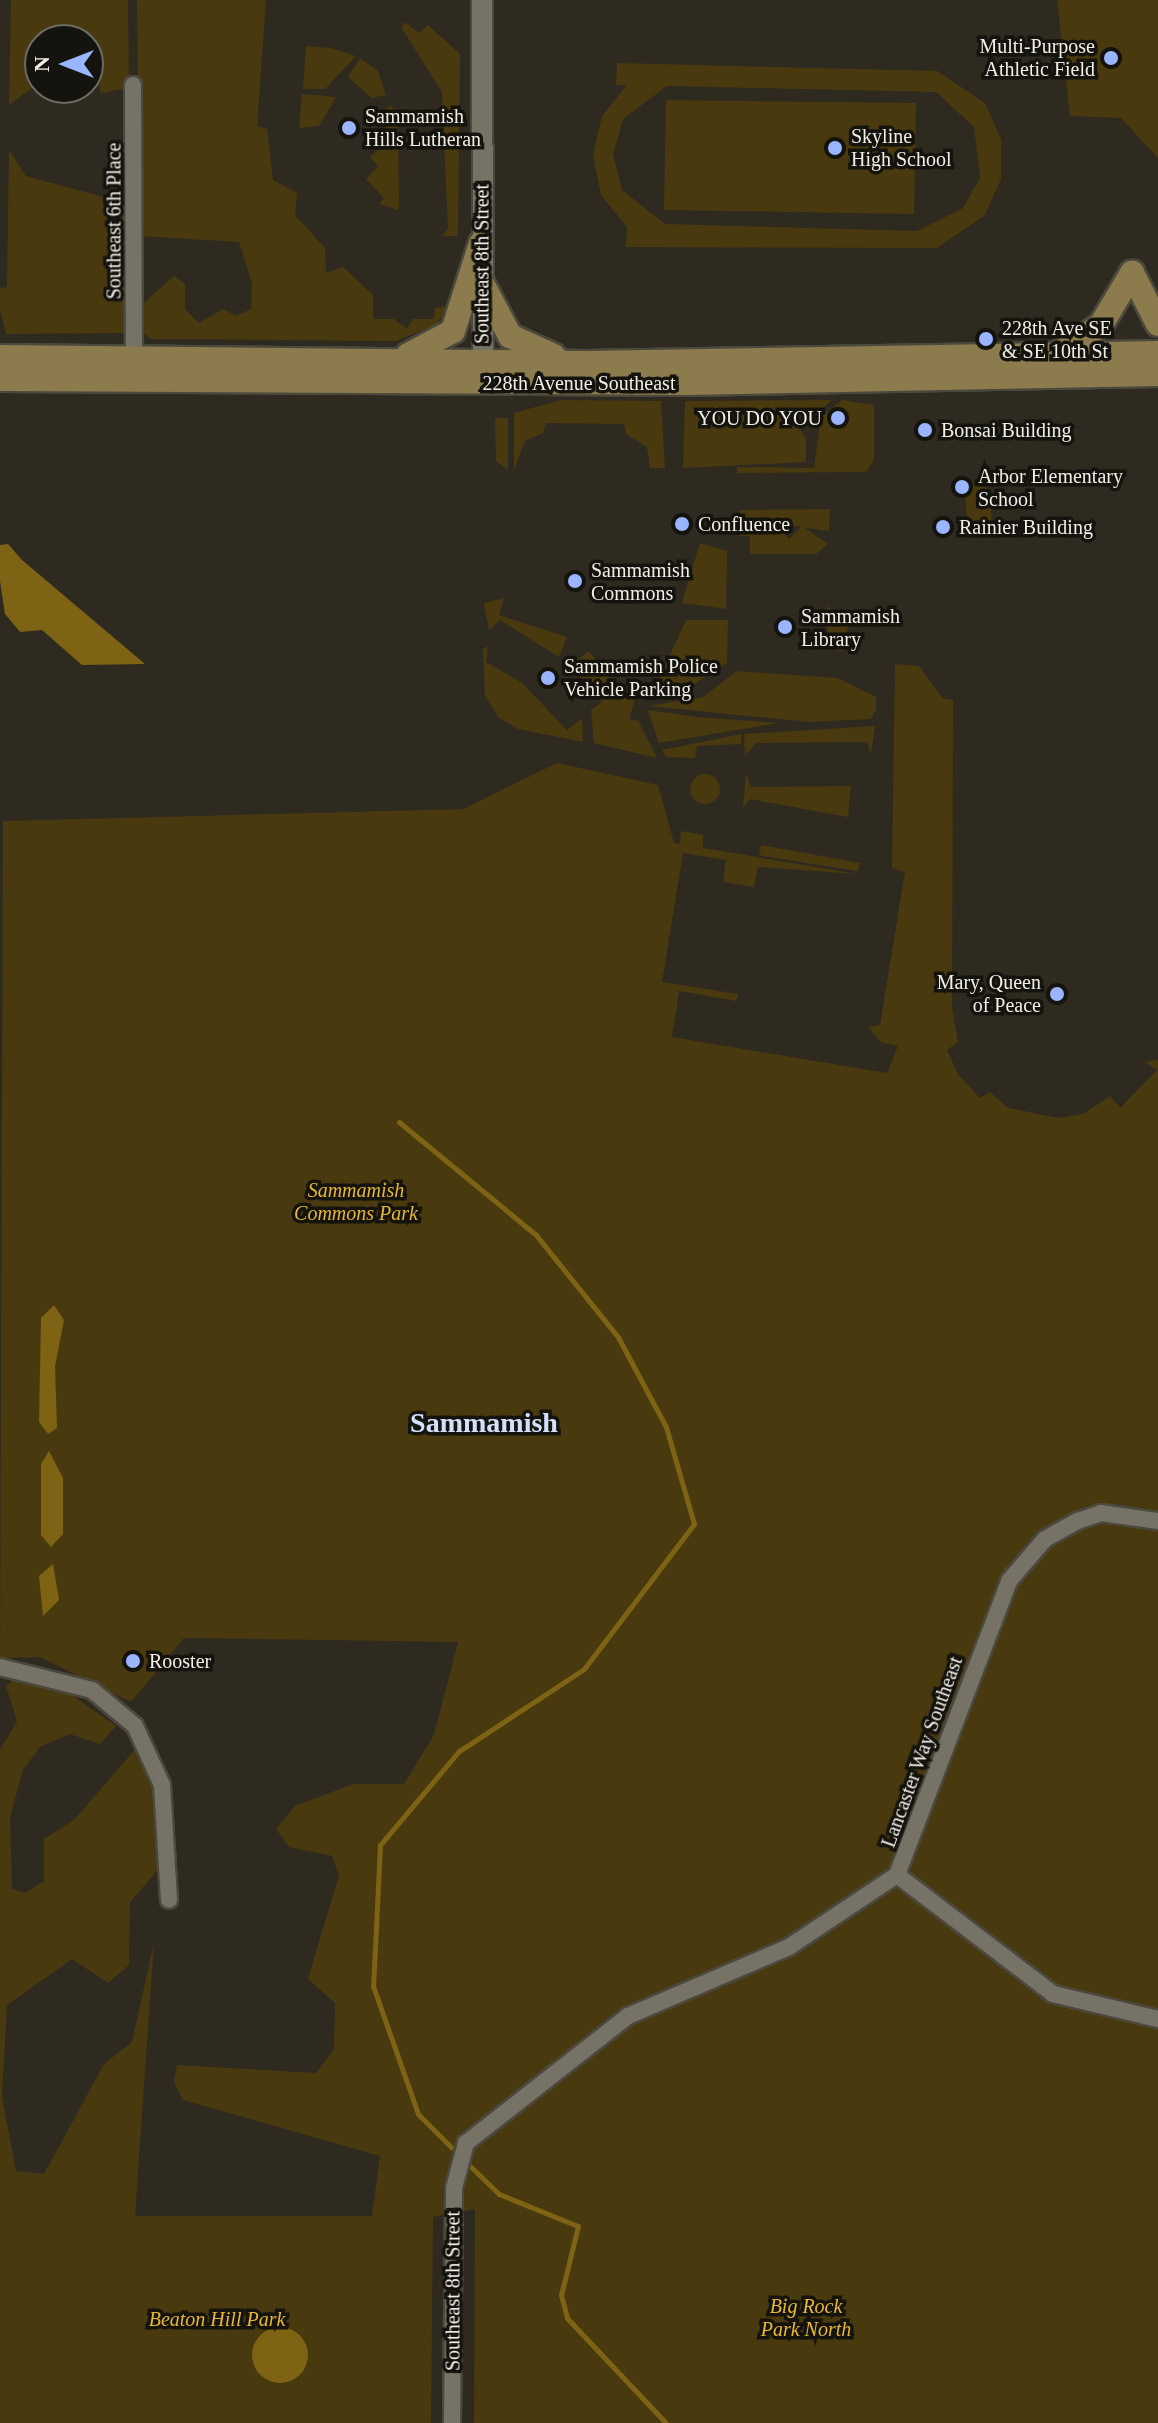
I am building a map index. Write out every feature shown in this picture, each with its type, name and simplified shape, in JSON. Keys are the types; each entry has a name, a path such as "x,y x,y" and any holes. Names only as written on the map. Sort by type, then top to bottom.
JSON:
{"main road":[{"path":"385,362 427,349 453,331 481,243"},
{"path":"1058,354 1101,325 1132,273 1158,324"},
{"path":"482,283 516,341 587,363"},
{"name":"228th Avenue Southeast","path":"0,357 385,362 483,372 587,363 1158,353"},
{"name":"228th Avenue Southeast","path":"0,379 483,372 1158,374"}],"street":[{"name":"Southeast 8th Street","path":"482,0 483,372"},
{"name":"Southeast 6th Place","path":"133,85 134,358"},
{"name":"Lancaster Way Southeast","path":"459,2159 479,2127 628,2016 789,1947 897,1875 1009,1581 1045,1539 1078,1521 1101,1513 1158,1521"},
{"path":"0,1667 92,1690 135,1726 162,1785 169,1900"},
{"path":"897,1875 1053,1994 1158,2019"},
{"name":"Southeast 8th Street","path":"452,2423 459,2159"}],"green space":[{"path":"11,0 128,0 129,88 104,92 104,24 24,24 24,94 9,105"},
{"path":"137,0 266,0 257,126 267,129 273,180 297,193 295,215 325,248 326,273 343,267 373,295 373,319 394,319 407,329 413,319 434,319 435,308 450,306 436,325 396,341 151,339 143,333 144,303 174,276 185,284 185,309 199,323 223,309 237,316 251,309 252,283 239,242 140,236"},
{"name":"Multi-Purpose Athletic Field","path":"1057,0 1158,0 1158,158 1121,118 1070,116"},
{"path":"405,22 419,33 428,25 460,54 458,236 442,236 448,229 442,92 401,27"},
{"path":"306,46 331,48 356,56 325,89 303,89"},
{"path":"360,58 378,71 386,95 372,98 348,77"},
{"path":"617,63 937,71 985,103 1001,139 1001,179 985,215 937,248 626,247 627,227 601,195 593,155 602,116 627,85 616,85","holes":["667,86 936,92 974,127 980,178 963,208 917,231 665,224 622,190 613,154 623,119"]},
{"path":"302,94 336,97 319,126 299,128"},
{"path":"666,100 916,103 914,214 664,210"},
{"path":"391,105 398,120 399,210 379,204 384,198 366,179 378,166 370,157 383,146 387,129 378,114"},
{"path":"9,150 26,176 122,202 130,304 124,333 6,334 0,309 0,288 7,287"},
{"path":"561,400 661,401 665,468 650,468 647,447 626,434 624,424 546,423 543,433 525,441 514,470 514,413"},
{"path":"832,400 819,412 794,417 806,440 806,462 683,468 685,401"},
{"path":"842,400 874,405 874,460 866,472 737,473 737,467 814,468 821,417"},
{"path":"495,418 508,418 508,470 496,461"},
{"path":"980,485 990,490 992,530 968,526 964,486"},
{"path":"830,509 829,531 740,518 740,510"},
{"path":"740,523 780,529 789,539 802,526 828,544 816,554 750,554 750,536 739,536"},
{"path":"700,543 727,551 726,609 682,603"},
{"path":"504,598 499,615 567,637 559,657 500,620 489,630 484,603"},
{"path":"827,606 848,626 843,652 828,648"},
{"path":"686,620 728,620 727,663 683,691 654,689"},
{"path":"488,646 486,662 522,683 567,730 582,718 583,742 518,729 498,717 485,695 483,649"},
{"path":"589,651 612,682 636,696 629,719 638,721 657,758 594,743 591,710 602,702 570,665"},
{"path":"895,664 919,666 942,698 953,700 952,1008 958,1042 947,1050 958,1074 980,1098 990,1092 1008,1108 1058,1118 1083,1114 1110,1096 1120,1108 1157,1070 1145,1062 1158,1060 1158,2423 474,2423 475,2209 433,2217 431,2423 0,2423 0,1750 17,1721 6,1686 18,1676 62,1688 116,1726 100,1744 70,1734 40,1747 23,1770 10,1818 12,1889 25,1893 44,1881 44,1839 75,1819 137,1747 150,1774 158,1831 158,1870 130,1902 129,1965 108,1983 72,1959 7,2005 2,2096 16,2171 44,2174 104,2064 132,2042 154,1942 135,2216 372,2216 380,2156 183,2100 174,2082 177,2065 316,2073 334,2049 335,2003 308,1979 339,1875 332,1856 289,1847 276,1829 295,1806 353,1784 404,1784 434,1735 458,1642 184,1638 131,1702 40,1657 0,1658 3,821 463,809 557,763 658,785 674,843 680,844 681,831 703,835 703,848 858,874 758,867 754,887 723,882 726,860 683,853 662,982 738,994 736,1001 679,991 672,1037 887,1073 898,1046 880,1042 868,1027 880,1025 905,872 892,868"},
{"path":"737,671 837,678 876,697 876,710 871,719 810,722 649,706 703,697"},
{"path":"648,710 697,717 779,723 659,743"},
{"path":"875,726 871,754 867,742 756,743 745,756 744,734"},
{"path":"741,734 741,744 697,746 695,758 666,757 662,750"},
{"path":"746,773 751,787 851,786 848,817 750,799 743,808"},
{"path":"705,774 711,775 719,783 719,795 711,803 705,804 699,803 691,795 690,789 691,783 699,775"},
{"path":"761,845 860,863 858,871 768,857 759,855"}],"shaded area":[{"path":"8,544 22,560 145,664 82,665 42,630 20,632 5,614 0,581 0,545"},
{"path":"54,1305 64,1320 55,1366 57,1428 48,1434 39,1422 41,1318"},
{"path":"49,1451 63,1478 63,1534 51,1547 41,1535 41,1464"},
{"path":"53,1564 59,1600 43,1616 39,1576"},
{"path":"280,2327 300,2335 308,2355 300,2375 280,2383 260,2375 252,2355 260,2335"}],"waterway":[{"path":"399,1122 536,1235 618,1337 666,1427 694,1524 584,1669 459,1751 380,1845 373,1986 418,2114 451,2147"},
{"path":"469,2165 499,2194 578,2226 561,2295 567,2318 666,2423"}],"place":[{"name":"Multi-Purpose Athletic Field","path":"1111,58"},
{"name":"Sammamish Hills Lutheran","path":"349,128"},
{"name":"Skyline High School","path":"835,148"},
{"name":"228th Ave SE & SE 10th St","path":"986,339"},
{"name":"YOU DO YOU","path":"838,418"},
{"name":"Bonsai Building","path":"925,430"},
{"name":"Arbor Elementary School","path":"962,487"},
{"name":"Confluence","path":"682,524"},
{"name":"Rainier Building","path":"943,527"},
{"name":"Sammamish Commons","path":"575,581"},
{"name":"Sammamish Library","path":"785,627"},
{"name":"Sammamish Police Vehicle Parking","path":"548,678"},
{"name":"Mary, Queen of Peace","path":"1057,994"},
{"name":"Rooster","path":"133,1661"}],"district":[{"name":"Sammamish","path":"484,1423"}],"park label":[{"name":"Sammamish Commons Park","path":"356,1202"},
{"name":"Big Rock Park North","path":"806,2318"},
{"name":"Beaton Hill Park","path":"217,2319"}]}
